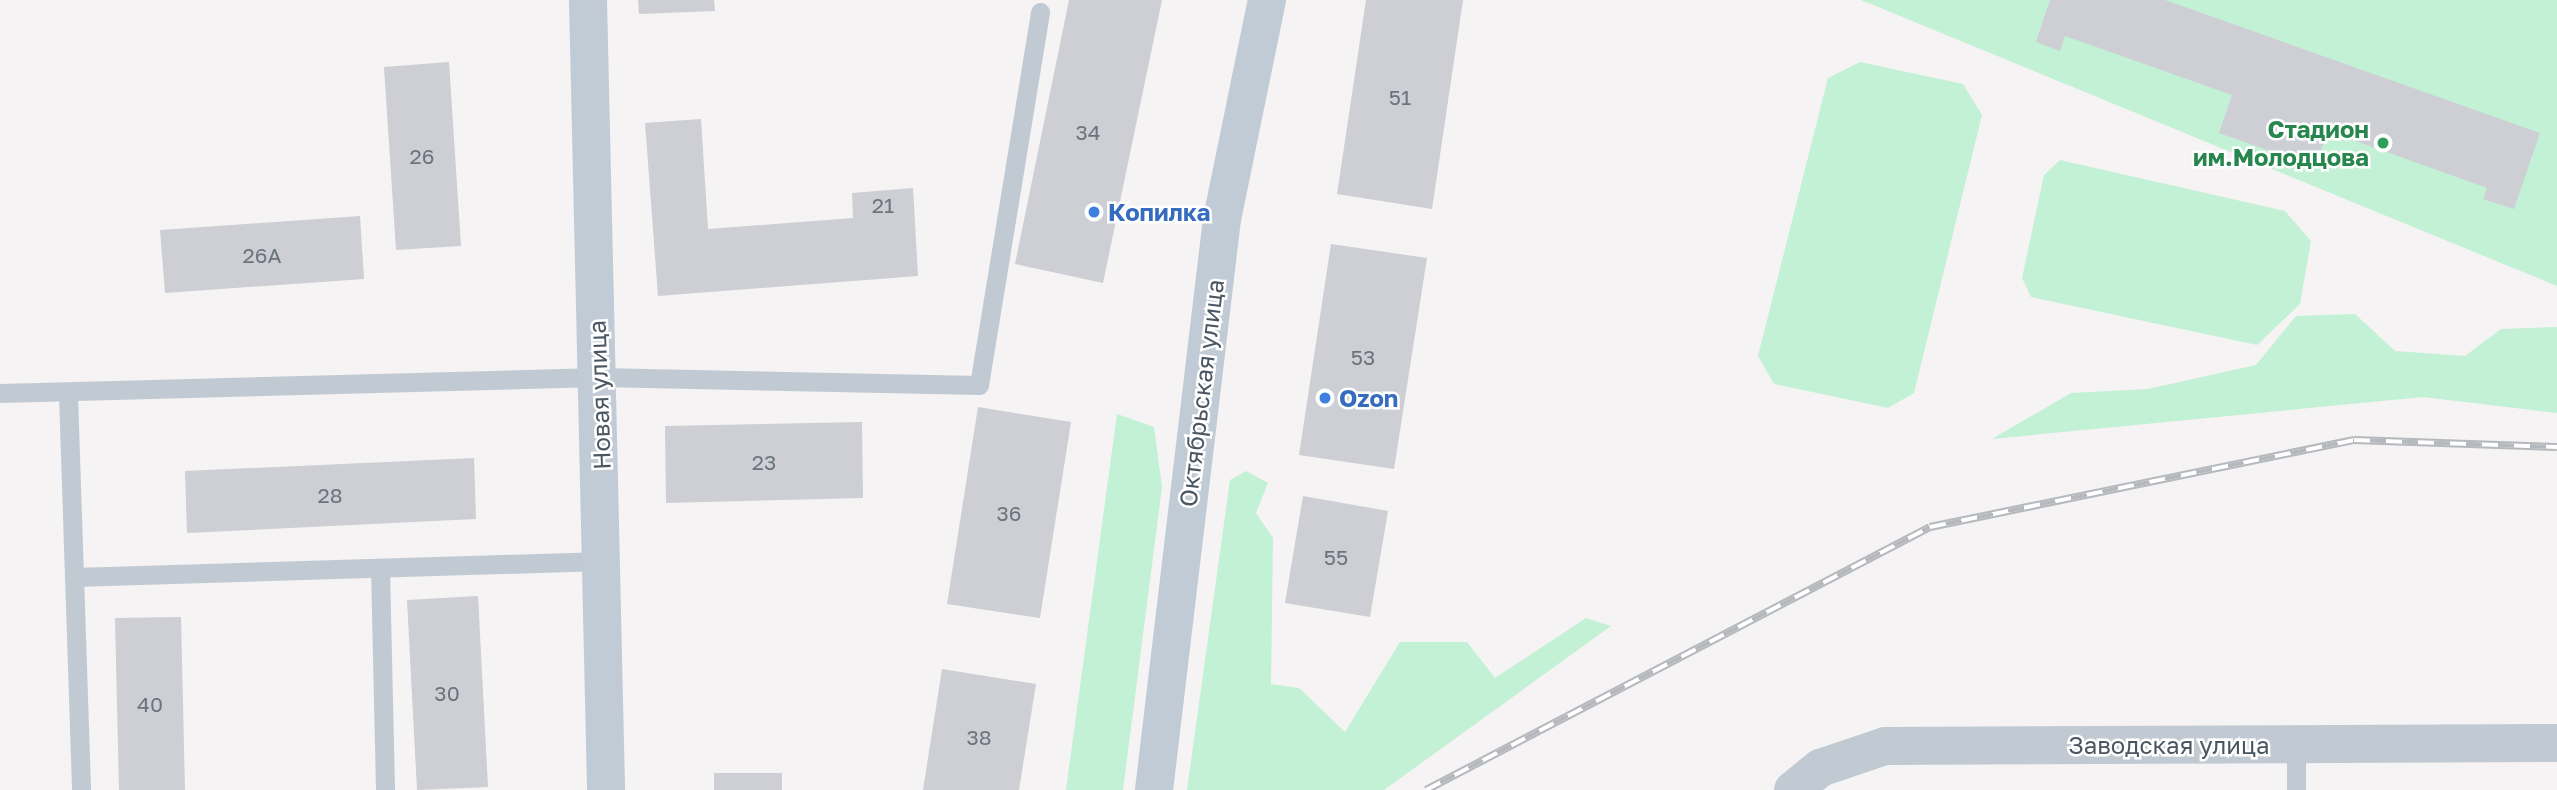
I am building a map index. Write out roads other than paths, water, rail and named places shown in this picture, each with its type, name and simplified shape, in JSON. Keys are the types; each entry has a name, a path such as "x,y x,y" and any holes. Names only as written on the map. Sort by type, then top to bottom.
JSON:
{"main road":[{"name":"Новая улица","path":"588,0 603,561 606,790"},
{"name":"Октябрьская улица","path":"1154,790 1222,219 1267,0"}],"street":[{"name":"Заводская улица","path":"1793,790 1820,768 1885,746 2557,743"}],"lane":[{"path":"0,393 68,395 598,377 979,385 1040,12"},
{"path":"68,395 81,790"},
{"path":"74,577 603,561"},
{"path":"380,568 385,790"},
{"path":"2295,744 2296,790"}],"railway":[{"path":"1426,790 1930,527 2354,440 2557,447"}],"place":[{"name":"Стадион им.Молодцова","path":"2383,143"},
{"name":"Копилка","path":"1094,212"},
{"name":"Ozon","path":"1325,398"}]}
